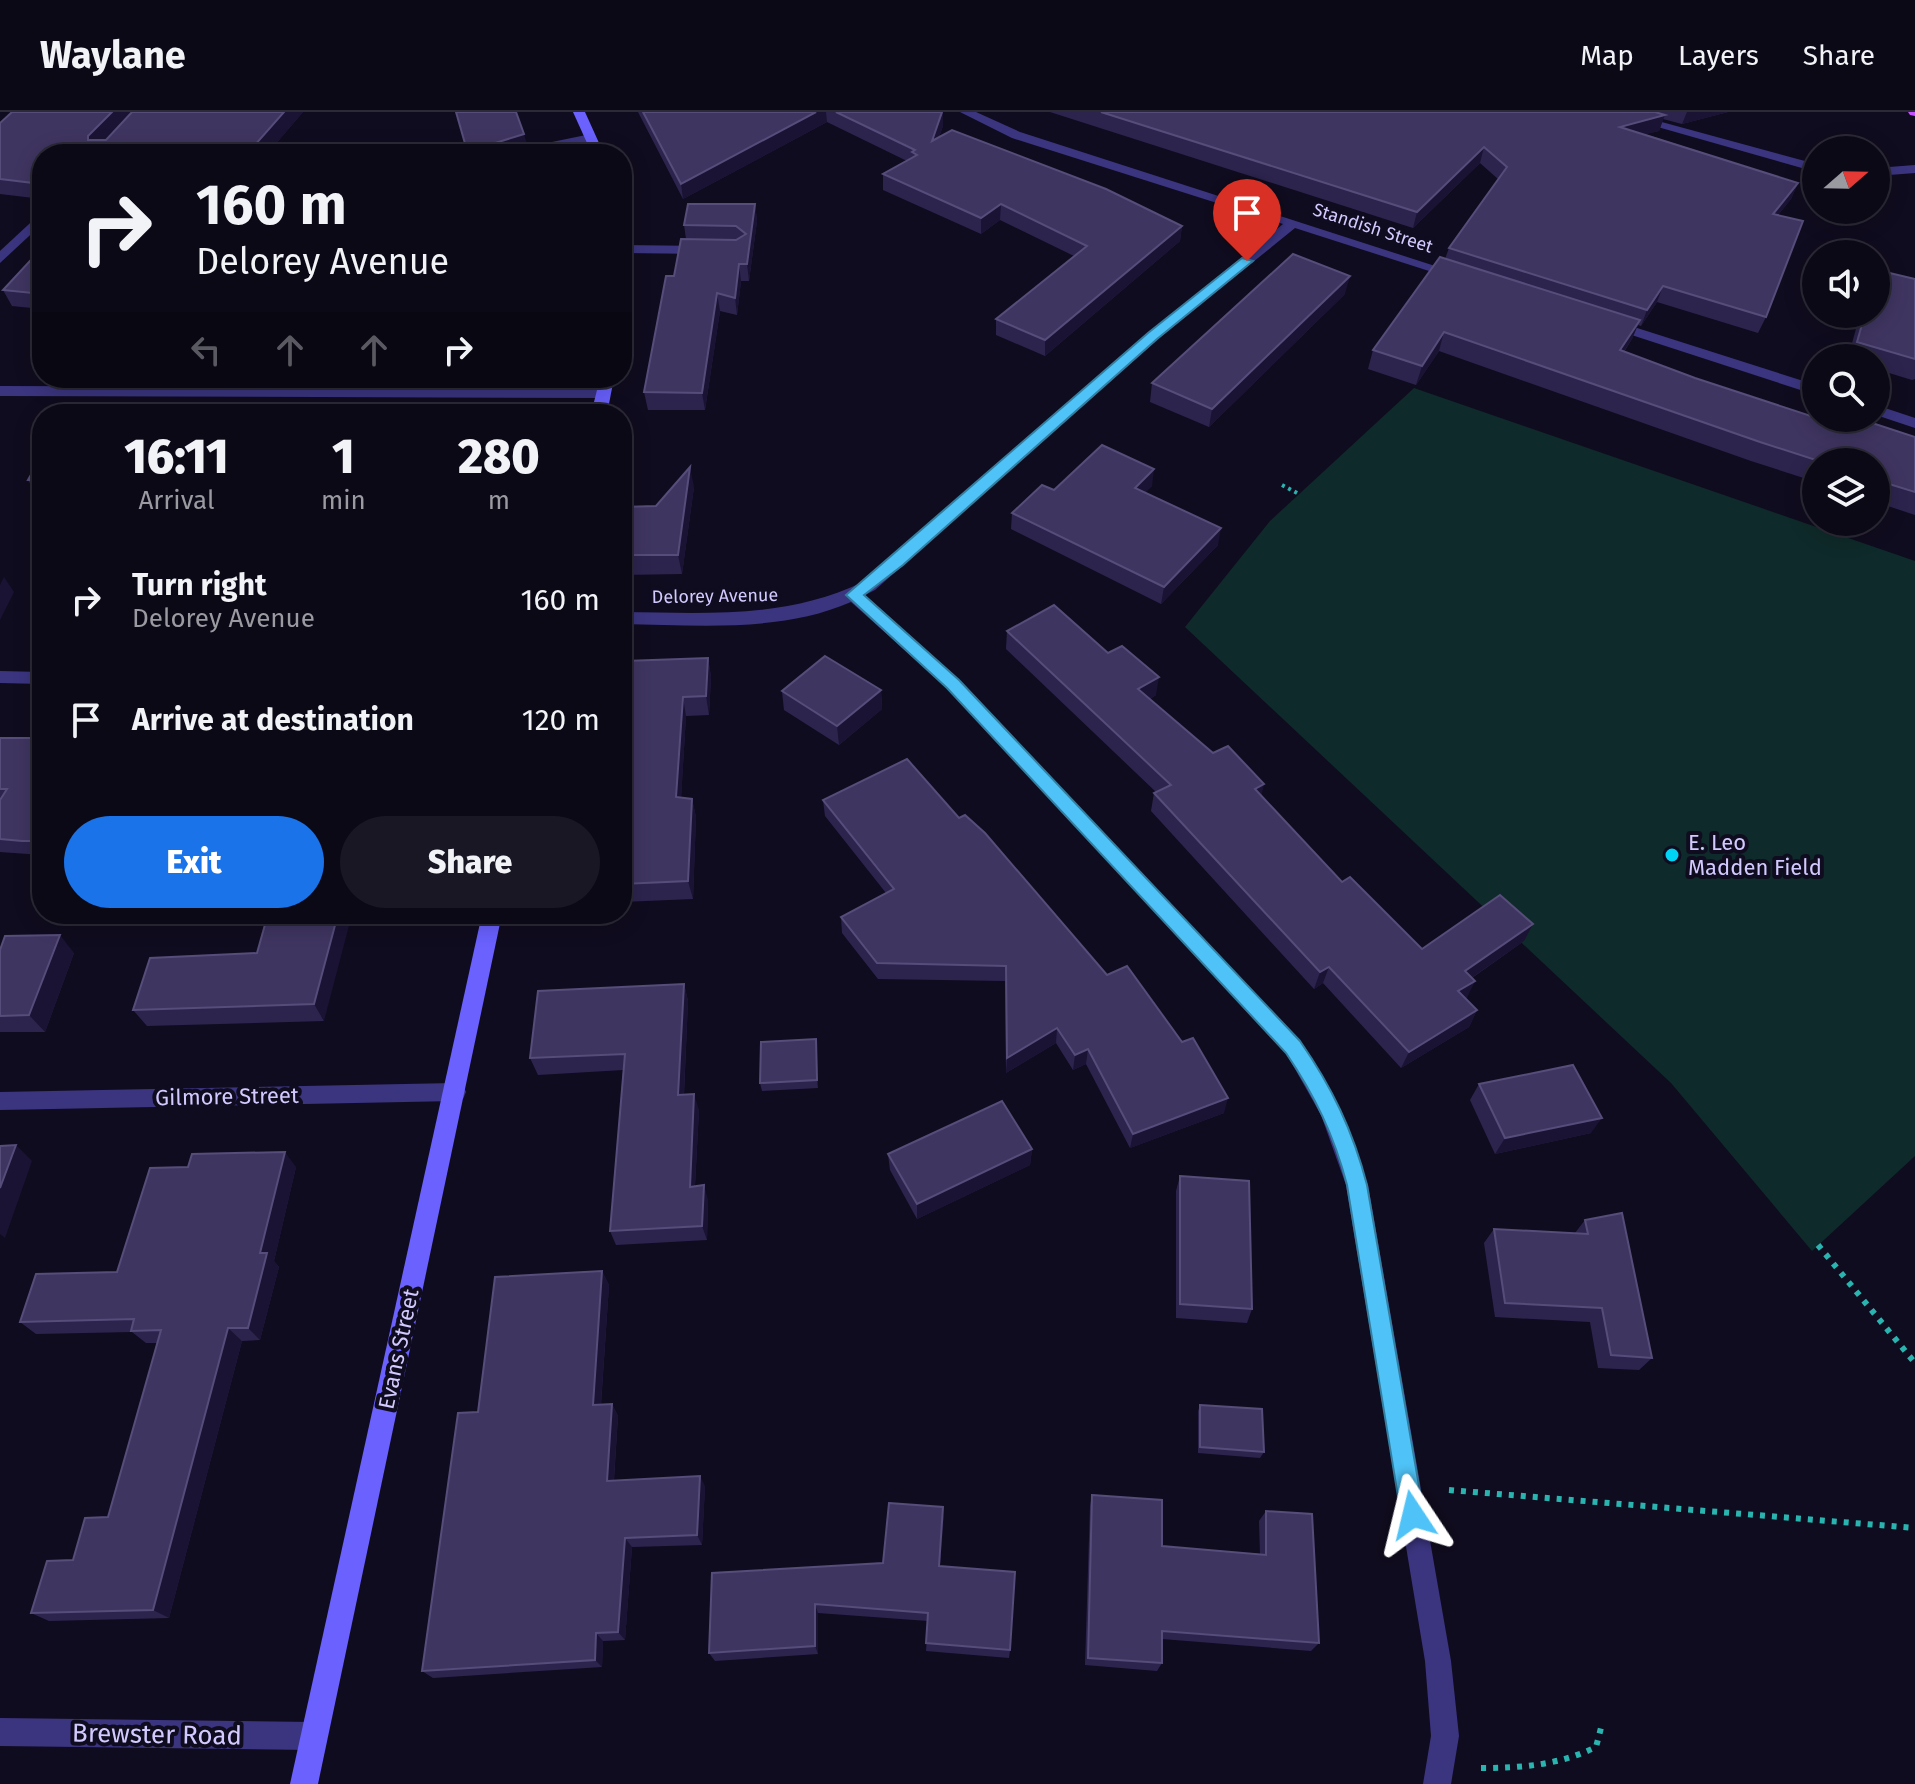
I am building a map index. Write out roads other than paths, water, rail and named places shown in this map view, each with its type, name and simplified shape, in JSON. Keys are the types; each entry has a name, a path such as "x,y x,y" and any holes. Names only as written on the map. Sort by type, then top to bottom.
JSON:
{"street":[{"path":"579,112 594,144"},
{"name":"Standish Street","path":"966,112 1016,135 1475,281"},
{"path":"1611,112 1802,164"},
{"path":"557,144 591,138"},
{"path":"1890,171 1915,169"},
{"name":"Delorey Avenue","path":"632,618 784,615 854,595 898,561 1153,336 1293,223"},
{"path":"0,259 32,226"},
{"path":"632,249 724,251"},
{"path":"1595,319 1802,386"},
{"path":"0,391 303,388"},
{"path":"1890,415 1915,423"},
{"path":"854,595 953,684 1293,1047 1321,1088 1344,1137 1357,1185 1438,1661 1445,1736 1439,1776"},
{"path":"0,677 32,678"},
{"name":"Evans Street","path":"304,1784 490,924"},
{"name":"Gilmore Street","path":"0,1101 455,1092"},
{"name":"Brewster Road","path":"0,1732 313,1736"}],"place":[{"name":"E. Leo Madden Field","path":"1672,855"}]}
